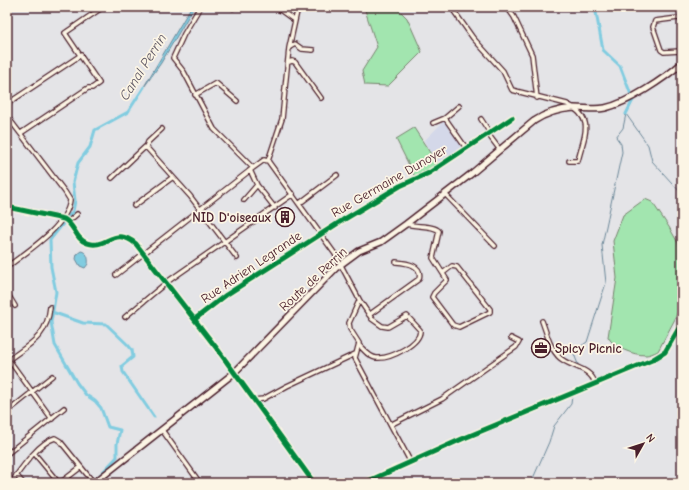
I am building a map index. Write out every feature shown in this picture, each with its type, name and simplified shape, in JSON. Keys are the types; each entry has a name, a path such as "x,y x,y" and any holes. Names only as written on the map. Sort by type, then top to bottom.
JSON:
{"main road":[{"name":"Route de Perrin","path":"97,481 234,373 340,265 359,251 381,242 406,224 539,118 560,110 575,108 604,108 629,98 664,78 682,63"}],"street":[{"path":"21,133 88,88 92,88 99,83 66,33 103,7"},
{"path":"200,7 173,56 184,72 218,136 251,169 256,185 275,208"},
{"path":"276,7 294,20"},
{"path":"268,161 282,119 289,62 289,48 298,7"},
{"path":"451,7 473,38 503,71 512,90 537,98 567,104 575,108 584,118 587,127 578,161 569,161"},
{"path":"510,8 532,55 537,98"},
{"path":"682,24 681,20 678,18 655,21 653,27 661,50 664,52 680,51 682,54"},
{"path":"289,48 294,44 302,49 313,50"},
{"path":"7,104 80,54"},
{"path":"289,62 295,62 321,98"},
{"path":"195,95 216,83 237,100"},
{"path":"433,123 445,118 459,106"},
{"path":"7,116 69,197 69,204 62,218 47,236 7,267"},
{"path":"445,118 466,148"},
{"name":"Rue Germaine Dunoyer","path":"321,234 400,186 429,173 512,118"},
{"path":"481,120 500,150"},
{"path":"112,178 162,129"},
{"path":"145,146 200,209 237,258"},
{"path":"116,276 251,169 264,160 268,161"},
{"path":"268,161 294,194 321,234 369,316 378,324 388,327 395,324 405,316 408,316 420,329 421,333 404,350 383,358 372,356 359,345"},
{"path":"300,203 337,175"},
{"path":"134,206 173,177"},
{"path":"244,200 256,185"},
{"path":"125,317 167,282 294,194"},
{"path":"445,194 495,246"},
{"path":"7,208 62,218 68,222 79,239 86,243 95,244 112,237 120,236 133,241 145,253 195,319 314,483"},
{"path":"68,222 77,214"},
{"path":"406,224 421,227 434,227 438,230 439,234 432,254 435,262 447,281 434,292 432,297 455,326 460,326 490,312 490,309 457,267 452,266 443,273"},
{"name":"Rue Adrien Legrande","path":"195,319 226,295 321,234"},
{"path":"369,316 419,279 420,273 415,267 396,262"},
{"path":"7,292 15,306"},
{"path":"360,301 349,323 350,329 359,341 355,354 356,360 392,424 410,461"},
{"path":"50,307 48,321 43,333 8,360 52,419"},
{"path":"542,321 557,354 569,364 589,374 593,378 595,384"},
{"path":"364,483 410,461 641,365 663,354 682,324"},
{"path":"392,424 442,399 516,347 518,342 511,338"},
{"path":"253,400 263,400 287,386 355,354"},
{"path":"7,412 52,376"},
{"path":"7,454 64,408"},
{"path":"162,430 200,483"},
{"path":"11,483 34,453 50,440 57,438 81,467 97,481"},
{"path":"34,453 58,482 64,480 81,467"},
{"path":"16,475 23,483"}],"shaded area":[{"path":"444,121 450,131 454,132 464,148 440,164 424,141"}],"green space":[{"path":"364,7 396,7 407,18 422,52 388,86 365,85 362,71 377,47"},
{"path":"414,128 438,165 415,177 396,139"},
{"path":"645,199 652,202 682,250 682,298 675,319 658,351 646,355 635,354 619,348 608,337 617,278 613,241 623,215"}],"water":[{"path":"191,7 194,7 161,63 142,90"},
{"path":"81,251 86,254 88,258 88,264 85,268 80,266 76,259 77,254"}],"waterway":[{"path":"595,7 603,50 620,66 633,100 626,114"},
{"name":"Canal Perrin","path":"99,476 117,457 117,444 120,430 108,427 101,408 95,401 86,395 77,383 55,345 51,322 56,292 51,267 50,240 73,211 75,201 73,182 78,163 90,147 95,130 128,112 144,87"},
{"path":"626,114 648,145 652,161 682,194"},
{"path":"579,367 574,354 577,349 587,342 606,283 602,245 622,152 621,144 616,137 623,128 626,114"},
{"path":"52,312 83,323 106,324 128,345 132,350 133,357 122,366 123,372 154,417"},
{"path":"531,483 549,442 554,426 571,404 572,396"}],"cycle path":[{"path":"195,319 226,295 343,220 400,186 429,173 512,118"},
{"path":"7,207 64,219 71,225 77,235 87,243 100,243 116,237 122,237 136,244 218,350 314,483"},
{"path":"364,483 462,439 652,360 665,352 682,323"}],"place":[{"name":"NID D'oiseaux","path":"285,217"},
{"name":"Spicy Picnic","path":"541,348"}]}
